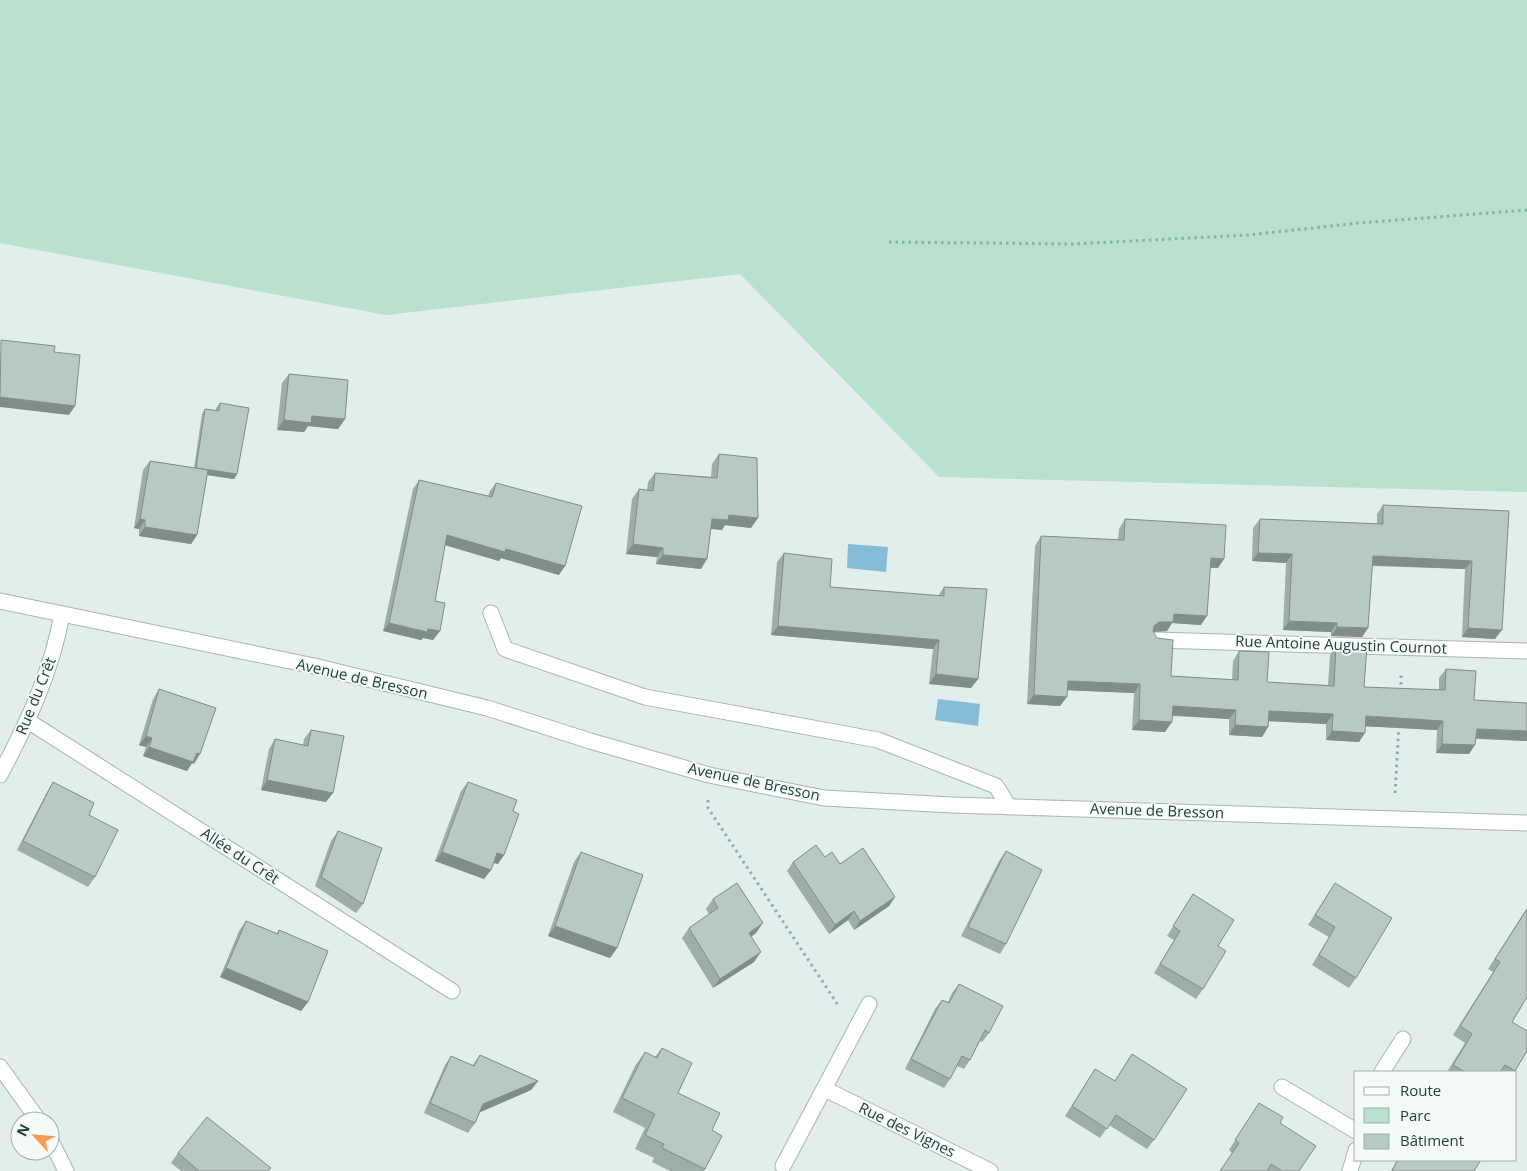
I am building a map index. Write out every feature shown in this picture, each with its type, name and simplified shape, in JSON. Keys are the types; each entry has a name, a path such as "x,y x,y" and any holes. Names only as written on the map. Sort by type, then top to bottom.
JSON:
{"street":[{"name":"Avenue de Bresson","path":"0,601 314,666 486,708 709,775 824,798 1009,807 1527,823"},
{"path":"491,613 505,650 645,697 878,740 996,786 1009,807"},
{"name":"Rue du Crêt","path":"0,775 28,721 54,651 62,614"},
{"name":"Rue Antoine Augustin Cournot","path":"1156,640 1527,651"},
{"name":"Allée du Crêt","path":"28,721 452,991"},
{"path":"783,1166 869,1004"},
{"path":"1383,1071 1402,1039"},
{"path":"0,1067 32,1111"},
{"path":"1282,1087 1354,1130"},
{"name":"Rue des Vignes","path":"825,1089 990,1171"},
{"path":"1350,1171 1354,1157"},
{"path":"60,1159 66,1171"}],"path":[{"path":"889,242 1074,244 1248,235 1359,222 1527,210"},
{"path":"1400,695 1403,647"},
{"path":"1394,818 1399,723"},
{"path":"709,775 708,808 855,1030"}],"green space":[{"path":"0,0 1527,0 1527,492 939,477 740,274 386,315 0,243"}],"water":[{"path":"848,544 888,547 886,572 847,568"},
{"path":"938,699 980,704 978,726 935,720"}],"building":[{"path":"1,340 55,346 54,352 80,355 75,406 0,397"},
{"path":"289,374 348,380 345,419 312,416 311,423 284,420"},
{"path":"220,403 249,408 237,474 196,468 205,409 219,411"},
{"path":"719,454 757,458 758,518 729,515 728,520 712,519 707,559 663,555 663,548 633,544 639,489 653,491 655,473 717,478"},
{"path":"150,461 208,470 197,535 145,527 145,520 140,519"},
{"path":"419,480 492,497 496,483 582,506 565,566 506,549 505,552 447,535 435,601 445,603 440,631 428,629 427,632 389,623"},
{"path":"1383,505 1509,511 1502,630 1468,628 1472,561 1373,556 1368,628 1337,627 1337,623 1289,621 1292,554 1258,553 1260,519 1383,524"},
{"path":"1125,519 1226,525 1224,559 1211,558 1207,616 1174,614 1173,622 1159,622 1154,626 1153,631 1157,638 1173,640 1171,676 1238,680 1239,651 1269,652 1267,682 1334,686 1336,645 1367,646 1364,687 1445,690 1446,669 1476,671 1474,700 1527,703 1527,731 1477,729 1475,745 1442,744 1443,721 1366,716 1365,733 1332,731 1333,714 1269,711 1268,727 1235,725 1236,710 1173,706 1172,722 1139,720 1140,684 1068,681 1067,697 1034,695 1041,536 1124,540"},
{"path":"784,553 832,559 830,587 944,596 944,587 987,589 978,679 936,674 939,640 778,626"},
{"path":"159,689 216,708 200,754 197,753 193,762 149,747 152,738 146,736"},
{"path":"311,730 344,736 333,793 267,780 275,739 308,746"},
{"path":"53,782 94,803 89,815 118,830 95,877 23,841"},
{"path":"468,782 517,800 513,811 519,814 504,855 497,853 491,870 442,852"},
{"path":"338,831 382,848 363,904 321,877"},
{"path":"816,845 825,857 832,852 840,864 863,848 895,897 860,921 854,911 835,925 793,862"},
{"path":"1006,851 1042,870 1006,944 968,927"},
{"path":"581,852 643,875 617,948 555,926"},
{"path":"737,883 763,923 749,933 761,952 720,979 689,928 718,908 713,899"},
{"path":"1335,883 1392,918 1356,978 1319,955 1335,927 1315,915"},
{"path":"1193,894 1234,920 1218,946 1226,951 1203,989 1160,964 1180,931 1173,926"},
{"path":"1527,909 1527,997 1512,1022 1527,1031 1527,1051 1515,1071 1505,1065 1501,1071 1463,1071 1453,1065 1472,1034 1460,1026 1500,962 1495,959"},
{"path":"246,921 278,934 279,930 328,951 308,1002 226,968"},
{"path":"959,984 1003,1006 989,1033 985,1030 970,1060 962,1056 950,1079 911,1059 942,1000 949,1003"},
{"path":"662,1048 692,1063 678,1093 720,1113 712,1130 722,1136 705,1169 662,1148 664,1144 645,1135 655,1114 622,1098 645,1052 657,1058"},
{"path":"1132,1054 1187,1089 1154,1140 1116,1115 1107,1129 1072,1106 1095,1069 1115,1081"},
{"path":"480,1055 538,1081 483,1104 475,1123 430,1103 451,1056 474,1066"},
{"path":"1259,1103 1283,1117 1280,1123 1316,1146 1299,1171 1282,1171 1271,1164 1267,1171 1220,1171 1239,1143 1235,1140"},
{"path":"207,1117 271,1168 268,1171 199,1171 178,1153"},
{"path":"1397,1161 1480,1161 1474,1171 1392,1171"}]}
